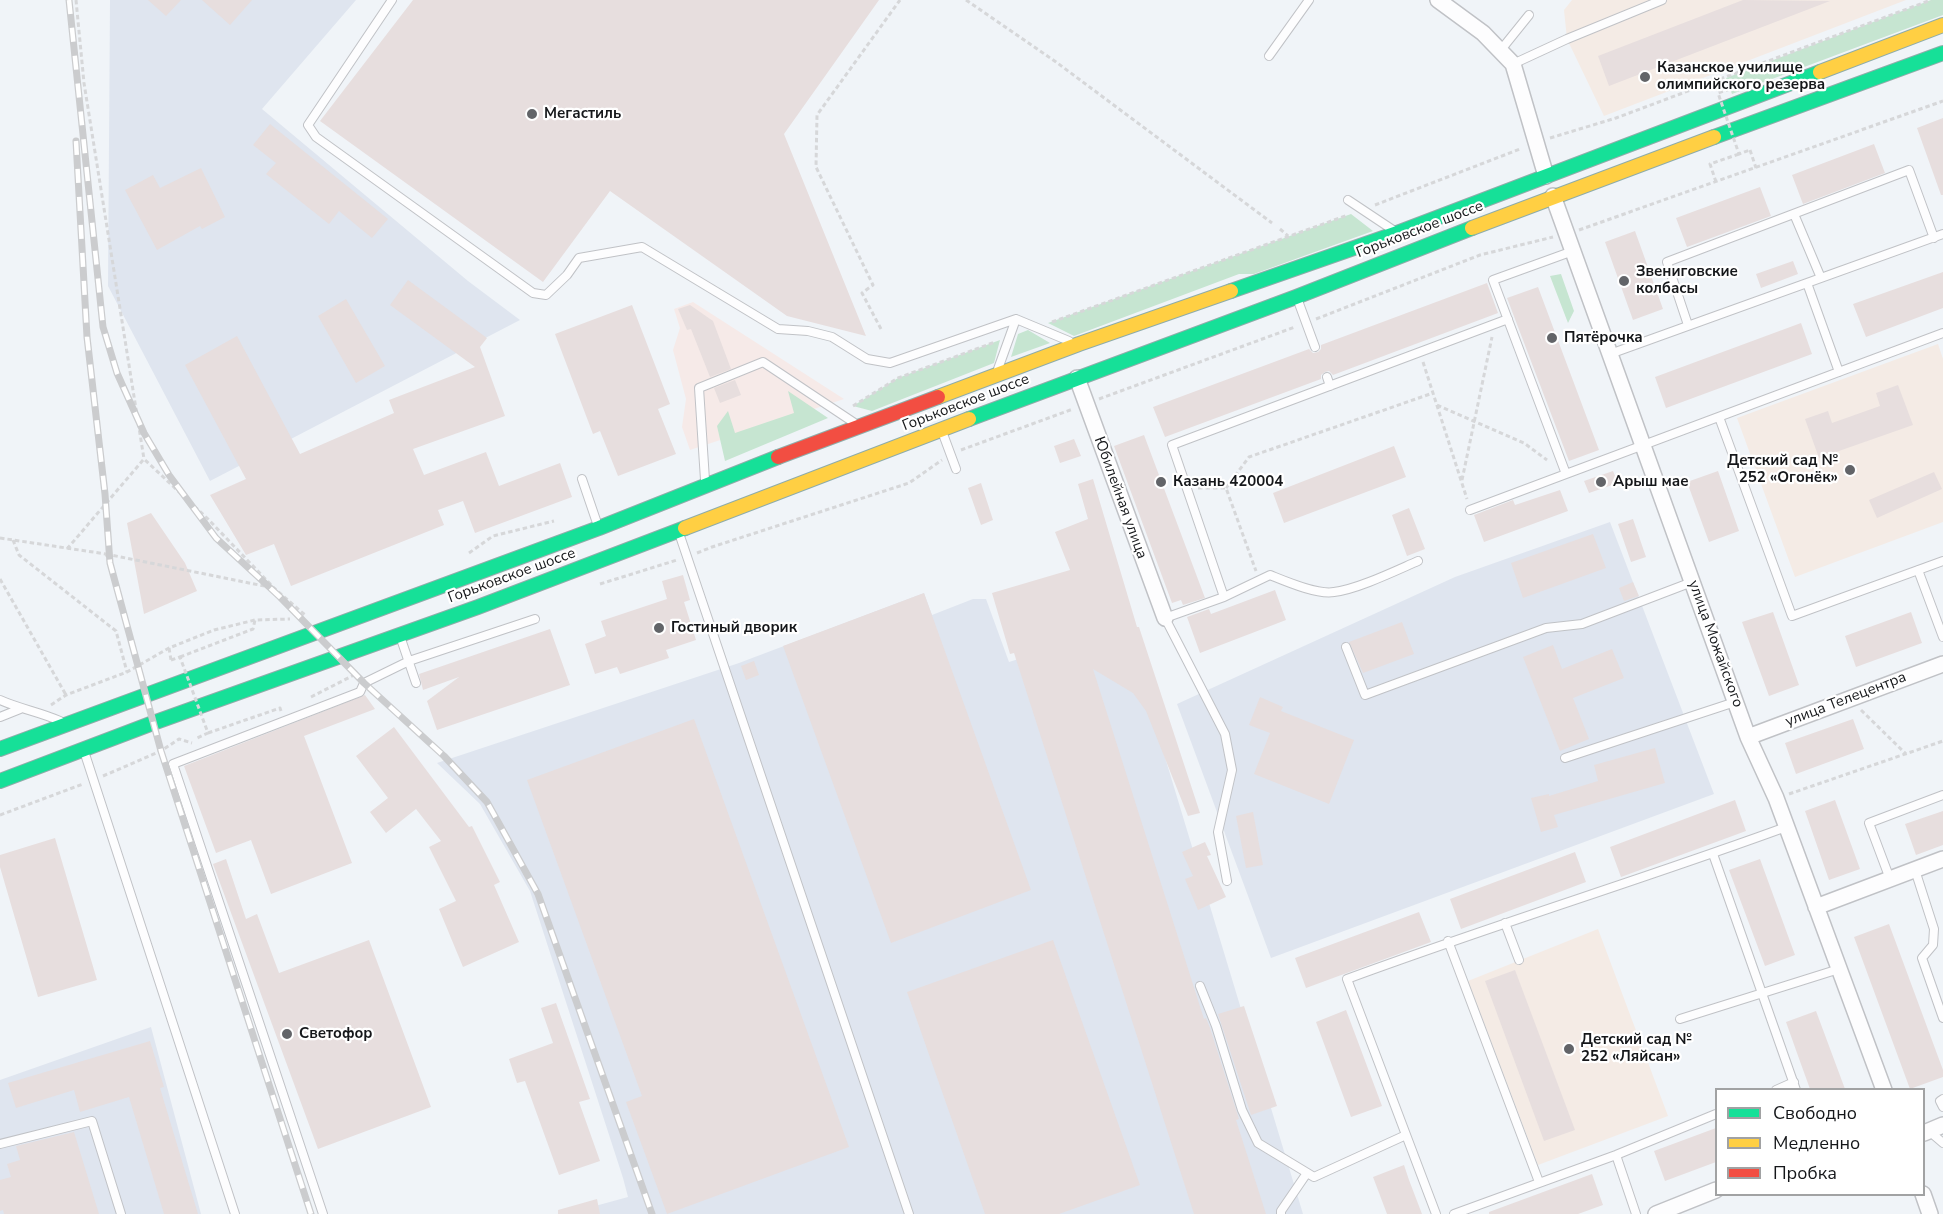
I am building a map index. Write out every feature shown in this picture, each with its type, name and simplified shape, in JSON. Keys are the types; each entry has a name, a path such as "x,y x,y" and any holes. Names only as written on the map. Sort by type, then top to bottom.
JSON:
{"main road":[{"name":"Горьковское шоссе","path":"0,749 599,528 705,485 862,428 996,375 1397,233 1943,26"},
{"name":"Горьковское шоссе","path":"0,781 679,531 941,429 1296,297 1553,196 1943,53"}],"street":[{"path":"1438,0 1483,33 1512,64 1546,176"},
{"name":"улица Можайского","path":"1553,196 1748,737 1776,798 1884,1088"},
{"name":"Юбилейная улица","path":"1077,378 1165,618"},
{"name":"улица Телецентра","path":"1748,737 1943,664"},
{"path":"1816,907 1943,859"},
{"path":"1656,1214 1715,1190"},
{"path":"1924,1196 1930,1214"}],"lane":[{"path":"392,0 308,125 316,137 533,293 546,295 567,275 579,258 642,247 778,330 808,331 832,337 867,359 890,363 1016,319 1079,345"},
{"path":"1269,56 1309,0"},
{"path":"1512,64 1662,0"},
{"path":"1500,51 1529,15"},
{"path":"1688,325 1667,262 1909,170 1934,237"},
{"path":"1348,200 1397,233"},
{"path":"1794,214 1821,278"},
{"path":"1610,354 1943,234"},
{"path":"1566,474 1493,280 1573,251"},
{"path":"1807,283 1839,372"},
{"path":"1296,297 1315,347"},
{"path":"996,375 1016,319"},
{"path":"1224,597 1172,445 1508,319"},
{"path":"1470,510 1943,333"},
{"path":"705,485 699,388 764,362 862,428"},
{"path":"1327,377 1330,386"},
{"path":"1719,417 1792,616 1943,561"},
{"path":"941,429 956,469"},
{"path":"582,479 599,528"},
{"path":"679,531 909,1214"},
{"path":"1227,881 1218,832 1232,770 1225,734 1165,618 1224,597 1270,575 1299,586 1332,593 1418,561"},
{"path":"1918,570 1943,637"},
{"path":"1346,646 1365,694 1546,628 1582,624 1692,582"},
{"path":"322,1214 173,764 360,692 364,683 409,661 535,619"},
{"path":"400,635 416,683"},
{"path":"0,700 20,709 40,712 67,724"},
{"path":"1565,758 1736,702"},
{"path":"0,717 20,709"},
{"path":"83,749 235,1214"},
{"path":"1890,879 1869,823 1943,795"},
{"path":"1436,1214 1347,979 1448,941 1713,854 1786,827"},
{"path":"1713,854 1795,1086"},
{"path":"1915,870 1934,929 1933,945 1922,958 1943,1018"},
{"path":"1505,923 1519,960"},
{"path":"1448,941 1539,1182"},
{"path":"1680,1019 1839,969"},
{"path":"1200,986 1216,1026 1242,1110 1258,1143 1314,1178 1406,1135"},
{"path":"1943,1100 1940,1101 1943,1107"},
{"path":"1454,1214 1616,1155 1715,1114"},
{"path":"0,1144 92,1121 121,1214"},
{"path":"1932,1130 1943,1143"},
{"path":"1616,1155 1636,1214"},
{"path":"1281,1214 1307,1173"}],"path":[{"path":"76,0 84,83 144,459 208,519 274,588 307,617 302,619"},
{"path":"881,329 862,293 873,285 816,167 817,115 900,0"},
{"path":"966,0 1056,62 1272,223"},
{"path":"1548,139 1616,118 1931,0"},
{"path":"1730,89 1718,93 1739,154"},
{"path":"594,585 688,557 712,547 909,483 950,454 1480,255 1566,234 1943,101"},
{"path":"1368,208 1520,149"},
{"path":"1716,182 1710,164 1750,150 1756,168"},
{"path":"1048,323 1351,214"},
{"path":"1280,229 1288,237"},
{"path":"1461,482 1495,324"},
{"path":"853,406 898,378 1000,340"},
{"path":"1420,352 1470,510"},
{"path":"1226,488 1249,457 1433,393"},
{"path":"1437,405 1524,442 1566,474"},
{"path":"67,549 144,459"},
{"path":"1187,488 1226,488"},
{"path":"1226,488 1259,580"},
{"path":"0,538 106,554 274,588"},
{"path":"13,540 19,555 116,631 127,672"},
{"path":"106,554 113,573"},
{"path":"0,579 66,695 127,672 169,648 214,630 255,621 290,619"},
{"path":"169,648 171,660 253,629 255,621"},
{"path":"180,657 208,733"},
{"path":"302,701 365,670"},
{"path":"1849,699 1906,754"},
{"path":"197,738 280,710 261,720"},
{"path":"0,815 93,780 161,751 179,740 200,746"},
{"path":"1776,798 1943,741"}],"shaded area":[{"path":"110,0 356,0 262,109 468,281 520,320 210,481 108,286"},
{"name":"Казанское училище олимпийского резерва","path":"1572,0 1906,0 1604,116 1567,39 1564,10"},
{"path":"693,302 844,399 690,450 682,427 686,399 673,350 680,328 674,309"},
{"name":"Детский сад № 252 «Огонёк»","path":"1938,344 1943,359 1943,522 1795,577 1737,418"},
{"path":"1610,522 1714,794 1271,958 1177,704 1455,577"},
{"path":"924,593 932,615 973,599 986,599 1009,662 1125,625 1303,1214 566,1214 628,1197 623,1178 530,891 480,804 437,763 739,663"},
{"name":"Детский сад № 252 «Ляйсан»","path":"1598,929 1668,1116 1538,1165 1468,981"},
{"path":"151,1027 201,1214 0,1214 0,1080"}],"green space":[{"path":"1931,0 1943,0 1943,15 1732,94 1726,78"},
{"path":"1351,214 1373,231 1254,274 1239,274 1074,336 1048,323"},
{"path":"1561,274 1574,311 1568,323 1550,276"},
{"path":"1028,330 1050,343 1011,357 1018,334"},
{"path":"1000,340 994,363 872,411 853,406 898,378"},
{"path":"788,391 828,418 725,461 717,426 728,411 735,433 794,413"}],"building":[{"path":"148,0 181,0 166,16"},
{"path":"202,0 252,0 230,25"},
{"path":"413,0 879,0 784,134 866,336 787,316 610,191 543,282 320,121"},
{"path":"1743,0 1830,1 1609,86 1598,56"},
{"path":"1943,118 1943,195 1941,195 1917,128"},
{"path":"270,124 388,219 372,238 339,211 329,224 266,174 276,163 253,145"},
{"path":"1874,144 1885,173 1803,204 1792,175"},
{"path":"201,168 225,217 202,229 200,226 157,250 125,190 153,175 160,188"},
{"path":"1760,187 1771,216 1687,247 1676,218"},
{"path":"1635,231 1663,309 1633,320 1605,242"},
{"path":"1793,261 1798,274 1761,288 1756,274"},
{"path":"1943,272 1943,308 1866,337 1853,304"},
{"path":"408,280 487,338 480,347 505,416 413,449 424,475 486,452 499,486 560,463 572,497 475,533 463,501 438,510 444,525 291,586 274,544 246,555 210,495 246,479 185,365 237,336 300,454 394,413 389,400 475,367 390,305"},
{"path":"1487,283 1498,313 1333,375 1329,371 1325,372 1321,375 1321,379 1165,437 1153,407 1309,349 1313,353 1318,352 1321,345"},
{"path":"1538,287 1599,450 1569,461 1507,298"},
{"path":"346,299 385,366 356,383 318,316"},
{"path":"632,305 670,404 658,409 676,454 618,476 600,431 593,434 555,334"},
{"path":"690,305 713,321 731,369 710,377 691,329 687,330 678,309"},
{"path":"1801,323 1812,354 1666,408 1655,377"},
{"path":"735,380 741,395 720,403 714,388"},
{"path":"1898,385 1913,425 1819,458 1805,419 1828,411 1832,423 1880,406 1876,393"},
{"path":"1144,435 1205,598 1183,605 1181,600 1172,603 1114,446"},
{"path":"1074,439 1081,456 1060,463 1054,446"},
{"path":"1394,446 1406,477 1284,523 1273,493"},
{"name":"Арыш мае","path":"1613,471 1618,483 1589,493 1584,481"},
{"path":"1718,471 1739,531 1709,542 1687,482"},
{"path":"1934,472 1942,489 1877,518 1869,500"},
{"path":"1093,479 1137,627 1139,627 1200,813 1188,816 1146,711 1133,693 1093,669 1204,1019 1206,1018 1210,1028 1239,1119 1236,1120 1266,1214 1194,1214 1014,653 1010,654 992,593 1070,570 1055,532 1088,519 1078,484"},
{"path":"981,483 993,520 981,525 968,488"},
{"path":"1560,490 1568,511 1484,542 1474,515 1513,500 1515,505"},
{"path":"1409,508 1425,549 1407,556 1392,515"},
{"path":"151,513 185,563 197,591 144,614 127,523"},
{"path":"1633,519 1646,557 1631,562 1618,524"},
{"path":"1593,534 1606,568 1523,598 1511,563"},
{"path":"683,575 690,600 684,602 696,640 666,650 669,658 620,674 617,667 595,674 585,644 606,636 601,621 667,599 662,581"},
{"path":"1633,582 1639,596 1624,601 1619,588"},
{"path":"1275,590 1286,620 1200,653 1187,617 1209,609 1211,614"},
{"path":"924,593 1031,890 891,943 783,646"},
{"path":"1773,612 1799,685 1769,696 1742,622"},
{"path":"1911,612 1922,643 1856,667 1845,636"},
{"path":"1402,622 1414,654 1363,673 1349,642"},
{"path":"550,629 570,685 437,730 427,701 459,677 423,690 419,674"},
{"path":"1553,645 1562,669 1612,649 1624,678 1573,698 1589,739 1560,751 1523,657"},
{"path":"754,661 759,675 746,680 741,666"},
{"path":"365,695 375,709 304,736 352,863 271,894 251,840 216,853 184,766"},
{"path":"1260,697 1283,707 1281,711 1354,740 1329,804 1254,774 1270,733 1249,725"},
{"path":"694,719 849,1147 667,1214 626,1102 642,1096 527,780"},
{"path":"1853,719 1864,749 1796,774 1785,743"},
{"path":"394,727 469,827 472,826 500,882 494,885 519,942 463,967 439,909 456,901 429,847 441,841 416,809 386,833 370,812 388,798 356,756"},
{"path":"1655,748 1665,783 1554,815 1558,827 1541,832 1531,798 1549,794 1549,796 1598,781 1594,765"},
{"path":"1735,800 1746,831 1621,877 1610,847"},
{"path":"1835,800 1860,869 1829,880 1805,811"},
{"path":"1943,811 1943,845 1916,855 1905,824"},
{"path":"1253,812 1263,865 1246,868 1236,816"},
{"path":"55,838 97,980 38,997 0,867 0,855"},
{"path":"1205,842 1211,855 1207,856 1226,897 1198,910 1185,879 1193,876 1182,852"},
{"path":"1575,852 1586,882 1461,929 1450,899"},
{"path":"226,859 246,919 257,914 279,973 369,940 431,1107 318,1149 213,864"},
{"path":"1760,859 1795,955 1765,966 1729,870"},
{"path":"1419,912 1431,942 1306,988 1295,958"},
{"path":"1889,924 1943,1070 1943,1077 1910,1088 1854,937"},
{"path":"1053,940 1140,1185 1059,1214 985,1214 907,992"},
{"path":"1515,970 1575,1130 1544,1141 1485,981"},
{"path":"556,1003 590,1099 579,1102 600,1161 559,1175 525,1081 517,1083 509,1059 553,1043 541,1008"},
{"path":"1244,1006 1277,1106 1251,1115 1218,1014"},
{"path":"1346,1010 1382,1106 1351,1117 1316,1022"},
{"path":"1816,1011 1845,1088 1810,1088 1786,1022"},
{"path":"150,1041 164,1087 160,1088 198,1214 164,1214 129,1097 80,1112 74,1090 16,1108 8,1083"},
{"path":"1715,1128 1715,1162 1665,1181 1654,1151"},
{"path":"74,1132 99,1214 4,1214 3,1210 0,1211 0,1180 11,1177 7,1164 20,1160 16,1146"},
{"path":"1404,1165 1422,1214 1387,1214 1373,1177"},
{"path":"1592,1174 1603,1205 1578,1214 1489,1214 1489,1212"},
{"path":"597,1199 600,1214 558,1214 558,1210"}],"railway":[{"path":"69,0 103,327 117,373 144,433 169,475 216,538 280,597 364,683 444,756 487,802 538,894 652,1214"},
{"path":"76,141 87,337 105,494 110,563 161,751 311,1214"}],"traffic: fast":[{"path":"1714,137 1943,53"},
{"path":"1231,291 1397,233 1820,72"},
{"path":"969,419 1296,297 1472,228"},
{"path":"0,749 599,528 778,457"},
{"path":"0,781 153,723 478,607 685,528"}],"traffic: slow":[{"path":"1820,72 1943,25"},
{"path":"1472,228 1714,137"},
{"path":"938,397 1079,344 1231,291"},
{"path":"685,528 969,419"}],"traffic: jam":[{"path":"778,457 938,397"}],"place":[{"name":"Казанское училище олимпийского резерва","path":"1645,77"},
{"name":"Мегастиль","path":"532,114"},
{"name":"Звениговские колбасы","path":"1624,281"},
{"name":"Пятёрочка","path":"1552,338"},
{"name":"Детский сад № 252 «Огонёк»","path":"1850,470"},
{"name":"Казань 420004","path":"1161,482"},
{"name":"Арыш мае","path":"1601,482"},
{"name":"Гостиный дворик","path":"659,628"},
{"name":"Светофор","path":"287,1034"},
{"name":"Детский сад № 252 «Ляйсан»","path":"1569,1049"}]}
